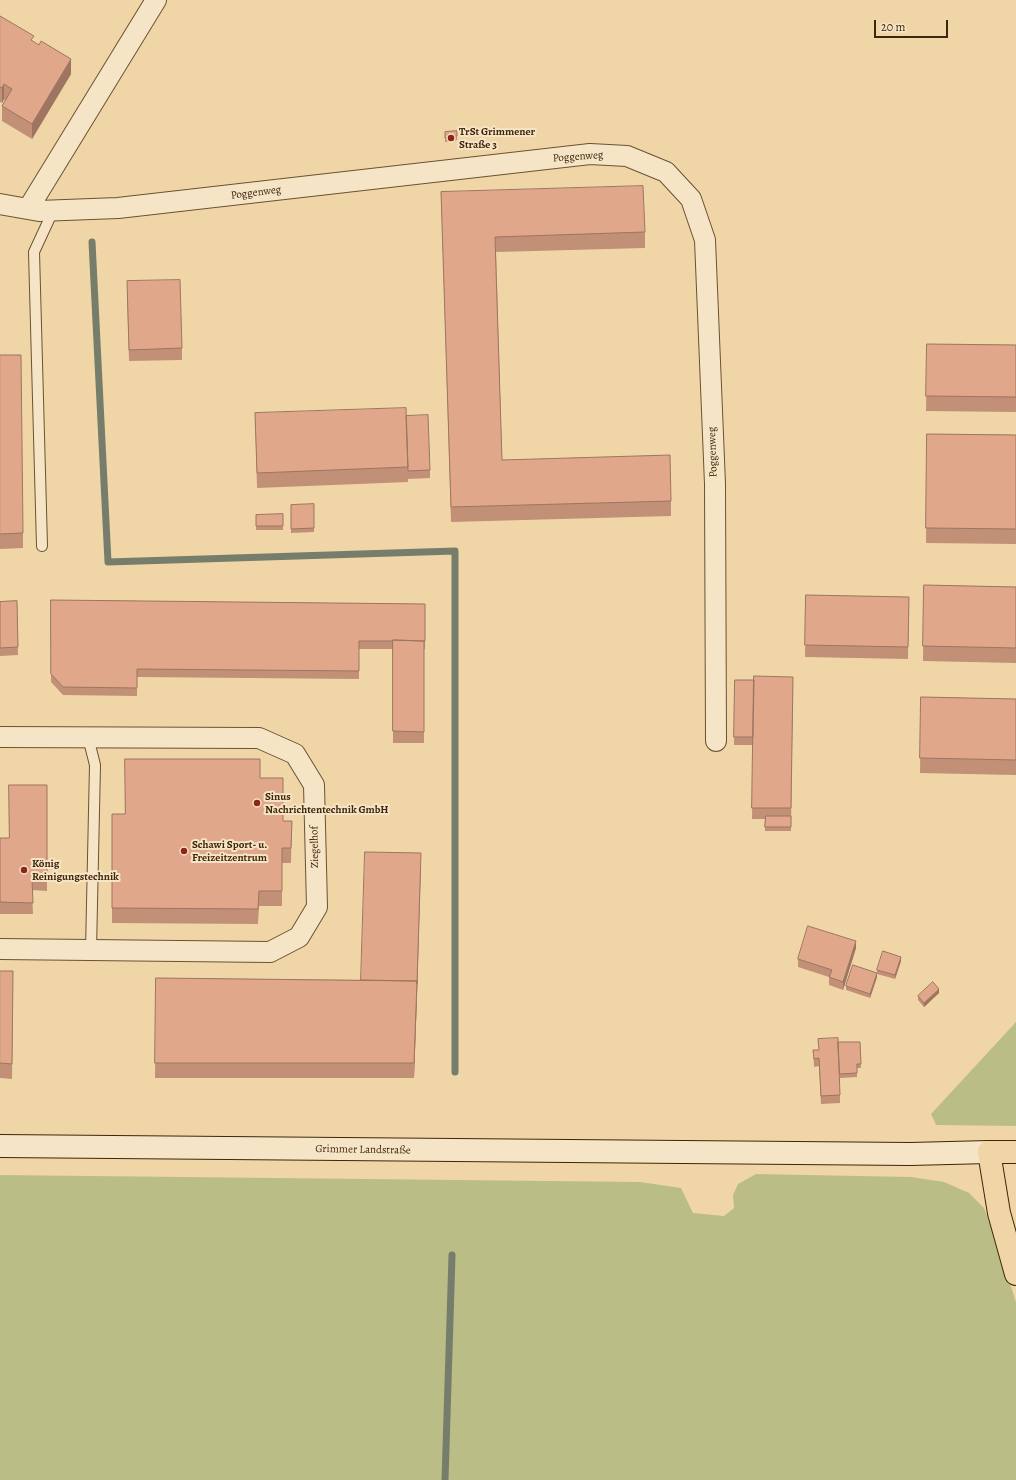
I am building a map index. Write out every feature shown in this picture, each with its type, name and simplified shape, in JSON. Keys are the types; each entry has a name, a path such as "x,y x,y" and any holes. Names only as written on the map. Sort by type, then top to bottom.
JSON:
{"main road":[{"name":"Grimmer Landstraße","path":"0,1146 726,1153 910,1154 989,1152"},
{"path":"1016,1152 989,1152 999,1213 1016,1274"}],"street":[{"path":"28,209 156,0"},
{"name":"Poggenweg","path":"0,204 39,211 118,208 590,154 627,156 666,172 691,199 705,240 715,484 716,741"},
{"name":"Ziegelhof","path":"0,737 259,738 295,754 314,785 316,907 299,937 270,952 0,949"}],"lane":[{"path":"42,546 34,252 53,211"},
{"path":"88,737 95,765 91,950"}],"green space":[{"path":"1016,1022 1016,1126 936,1125 931,1114"},
{"path":"756,1174 911,1177 944,1182 969,1193 984,1208 1016,1302 1016,1480 0,1480 0,1175 640,1182 681,1188 693,1213 724,1216 734,1208 733,1195 738,1184"}],"building":[{"path":"0,16 34,36 31,40 39,45 41,41 71,59 32,124 2,106 12,89 4,84 2,88 0,87"},
{"path":"457,131 457,136 445,138 445,132"},
{"path":"643,186 645,232 495,237 502,460 670,455 671,501 451,507 441,192"},
{"path":"180,280 182,348 129,350 127,281"},
{"path":"927,344 1016,345 1016,397 926,396"},
{"path":"0,355 21,355 23,533 0,534"},
{"path":"406,408 408,467 257,473 255,413"},
{"path":"428,415 430,470 408,471 406,416"},
{"path":"927,434 1016,435 1016,529 926,528"},
{"path":"314,504 314,528 291,529 291,505"},
{"path":"283,514 283,526 256,526 256,515"},
{"path":"924,585 1016,587 1016,648 923,646"},
{"path":"806,595 909,597 908,647 805,645"},
{"path":"51,600 425,604 425,641 359,641 359,671 137,669 137,688 63,687 51,674"},
{"path":"17,601 18,647 0,648 0,602"},
{"path":"393,640 424,641 424,732 393,731"},
{"path":"754,676 793,677 791,808 752,808"},
{"path":"735,680 754,680 753,737 734,737"},
{"path":"921,697 1016,699 1016,760 920,758"},
{"path":"125,759 260,759 260,778 283,778 283,821 292,821 291,848 282,848 282,891 259,891 258,909 112,908 112,814 125,814"},
{"name":"König Reinigungstechnik","path":"9,785 47,785 47,879 32,879 33,903 0,902 0,838 9,838"},
{"path":"766,816 791,816 791,827 765,827"},
{"path":"365,852 421,853 417,984 417,981 361,980"},
{"path":"808,926 856,941 843,982 829,977 832,970 798,959"},
{"path":"883,951 901,957 895,975 877,970"},
{"path":"853,965 877,973 870,994 846,986"},
{"path":"0,971 13,971 12,1064 0,1063"},
{"path":"156,978 417,981 414,1063 155,1063"},
{"path":"933,982 939,989 924,1003 918,996"},
{"path":"838,1038 840,1095 821,1096 819,1058 814,1059 813,1050 819,1050 818,1039"},
{"path":"838,1042 860,1042 861,1064 857,1064 857,1073 840,1074"}],"waterway":[{"path":"92,242 108,562 455,551 455,1072"},
{"path":"445,1480 452,1255"}],"place":[{"name":"TrSt Grimmener Straße 3","path":"451,138"},
{"name":"Sinus Nachrichtentechnik GmbH","path":"257,803"},
{"name":"Schawi Sport- u. Freizeitzentrum","path":"184,851"},
{"name":"König Reinigungstechnik","path":"24,870"}]}
